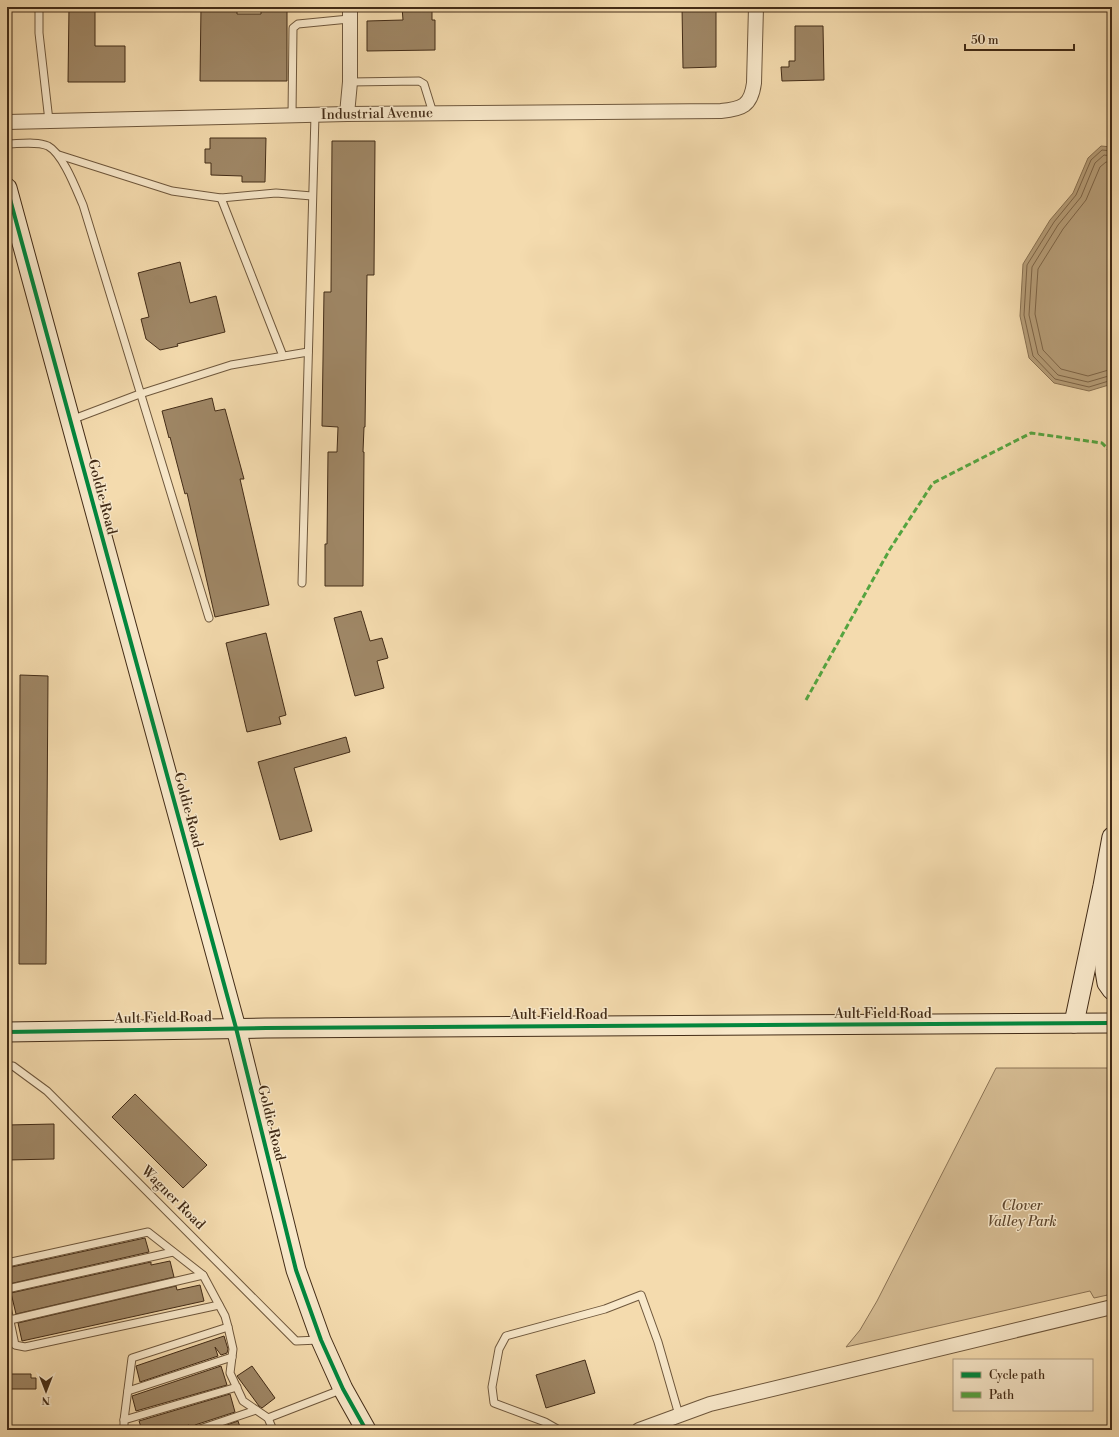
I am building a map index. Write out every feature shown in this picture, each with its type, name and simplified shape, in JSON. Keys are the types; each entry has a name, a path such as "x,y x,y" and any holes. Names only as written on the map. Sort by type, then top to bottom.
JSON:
{"street":[{"name":"Industrial Avenue","path":"7,122 347,114 721,111 737,109 745,104 752,95 754,84 756,7"},
{"path":"347,114 350,82 349,13"},
{"name":"Goldie Road","path":"8,196 236,1028 296,1270 321,1340 343,1389 366,1430"},
{"path":"1074,1023 1112,837"},
{"path":"1103,886 1106,983 1112,990"},
{"name":"Ault Field Road","path":"7,1032 236,1028 1112,1023"},
{"path":"639,1430 710,1404 1112,1307"}],"lane":[{"path":"39,7 39,33 49,121"},
{"path":"292,115 293,28 298,24 349,13"},
{"path":"350,82 419,81 424,84 433,113"},
{"path":"302,583 314,115"},
{"path":"7,144 30,143 47,146 59,155 172,191 221,198 276,193 312,196"},
{"path":"59,155 83,205 209,618"},
{"path":"221,198 283,356"},
{"path":"70,421 140,394 231,365 308,352"},
{"name":"Wagner Road","path":"7,1066 13,1066 47,1091 296,1341 321,1340"},
{"path":"7,1264 148,1232 204,1275 225,1316 228,1327 233,1349 230,1373 243,1401 268,1418 273,1430"},
{"path":"7,1289 173,1252"},
{"path":"10,1320 204,1275"},
{"path":"559,1430 545,1422 494,1403 492,1387 499,1349 506,1336 605,1309 641,1294 658,1342 679,1415"},
{"path":"7,1307 15,1345 25,1348 219,1305"},
{"path":"124,1430 132,1358 228,1327"},
{"path":"128,1391 232,1357"},
{"path":"124,1420 237,1387"},
{"path":"268,1418 343,1389"},
{"path":"197,1430 256,1410"}],"green space":[{"name":"Clover Valley Park","path":"996,1068 1112,1068 1112,1294 1094,1298 1090,1291 846,1347 860,1330 877,1301"}],"water":[{"path":"1101,146 1112,147 1112,384 1089,391 1054,383 1029,358 1020,316 1023,264 1050,220 1073,193 1088,158"}],"building":[{"path":"69,7 95,7 95,46 125,46 125,82 68,82"},
{"path":"201,7 237,7 237,14 261,14 261,7 287,7 287,81 200,81"},
{"path":"402,7 432,7 432,20 435,20 435,50 367,51 367,21 403,20"},
{"path":"682,7 716,7 716,67 683,68"},
{"path":"795,26 823,26 824,80 782,81 781,67 789,67 789,61 795,61"},
{"path":"210,138 266,138 265,182 242,182 242,176 211,175 211,163 205,163 205,149 210,149"},
{"path":"332,141 375,141 374,275 367,275 365,427 363,452 363,586 325,586 328,452 337,452 338,427 322,426 324,292 331,292"},
{"path":"180,262 190,303 216,296 225,332 177,344 178,346 160,350 146,339 141,319 149,317 138,273"},
{"path":"212,398 215,411 225,409 244,479 240,479 269,605 215,617 187,493 185,494 162,411"},
{"path":"361,611 370,641 382,638 388,658 377,661 384,688 355,696 334,618"},
{"path":"266,633 286,715 279,717 281,724 247,732 226,643"},
{"path":"20,675 48,676 46,964 19,964"},
{"path":"346,737 350,752 294,768 312,831 280,840 258,762"},
{"path":"135,1094 207,1165 183,1188 112,1117"},
{"path":"54,1124 54,1159 7,1160 7,1125"},
{"path":"145,1238 149,1252 9,1284 7,1268"},
{"path":"170,1261 174,1277 16,1314 11,1293 151,1262 151,1265"},
{"path":"200,1285 204,1301 22,1341 18,1323 176,1286 177,1290"},
{"path":"224,1336 228,1349 227,1353 221,1355 215,1347 218,1356 140,1382 136,1366"},
{"path":"585,1360 595,1393 546,1408 536,1375"},
{"path":"221,1366 227,1385 136,1411 132,1396"},
{"path":"252,1366 275,1398 262,1408 237,1376"},
{"path":"8,1374 31,1374 31,1378 36,1378 36,1389 9,1389"},
{"path":"230,1394 235,1412 195,1425 192,1430 190,1430 189,1425 172,1430 142,1430 139,1421"},
{"path":"238,1421 241,1430 213,1430"}],"marked path":[{"path":"806,700 890,549 933,483 1031,433 1102,443 1112,453"}],"cycle path":[{"path":"7,188 236,1028 296,1270 321,1340 343,1389 366,1430"},
{"path":"7,1032 266,1028 1112,1023"}]}
